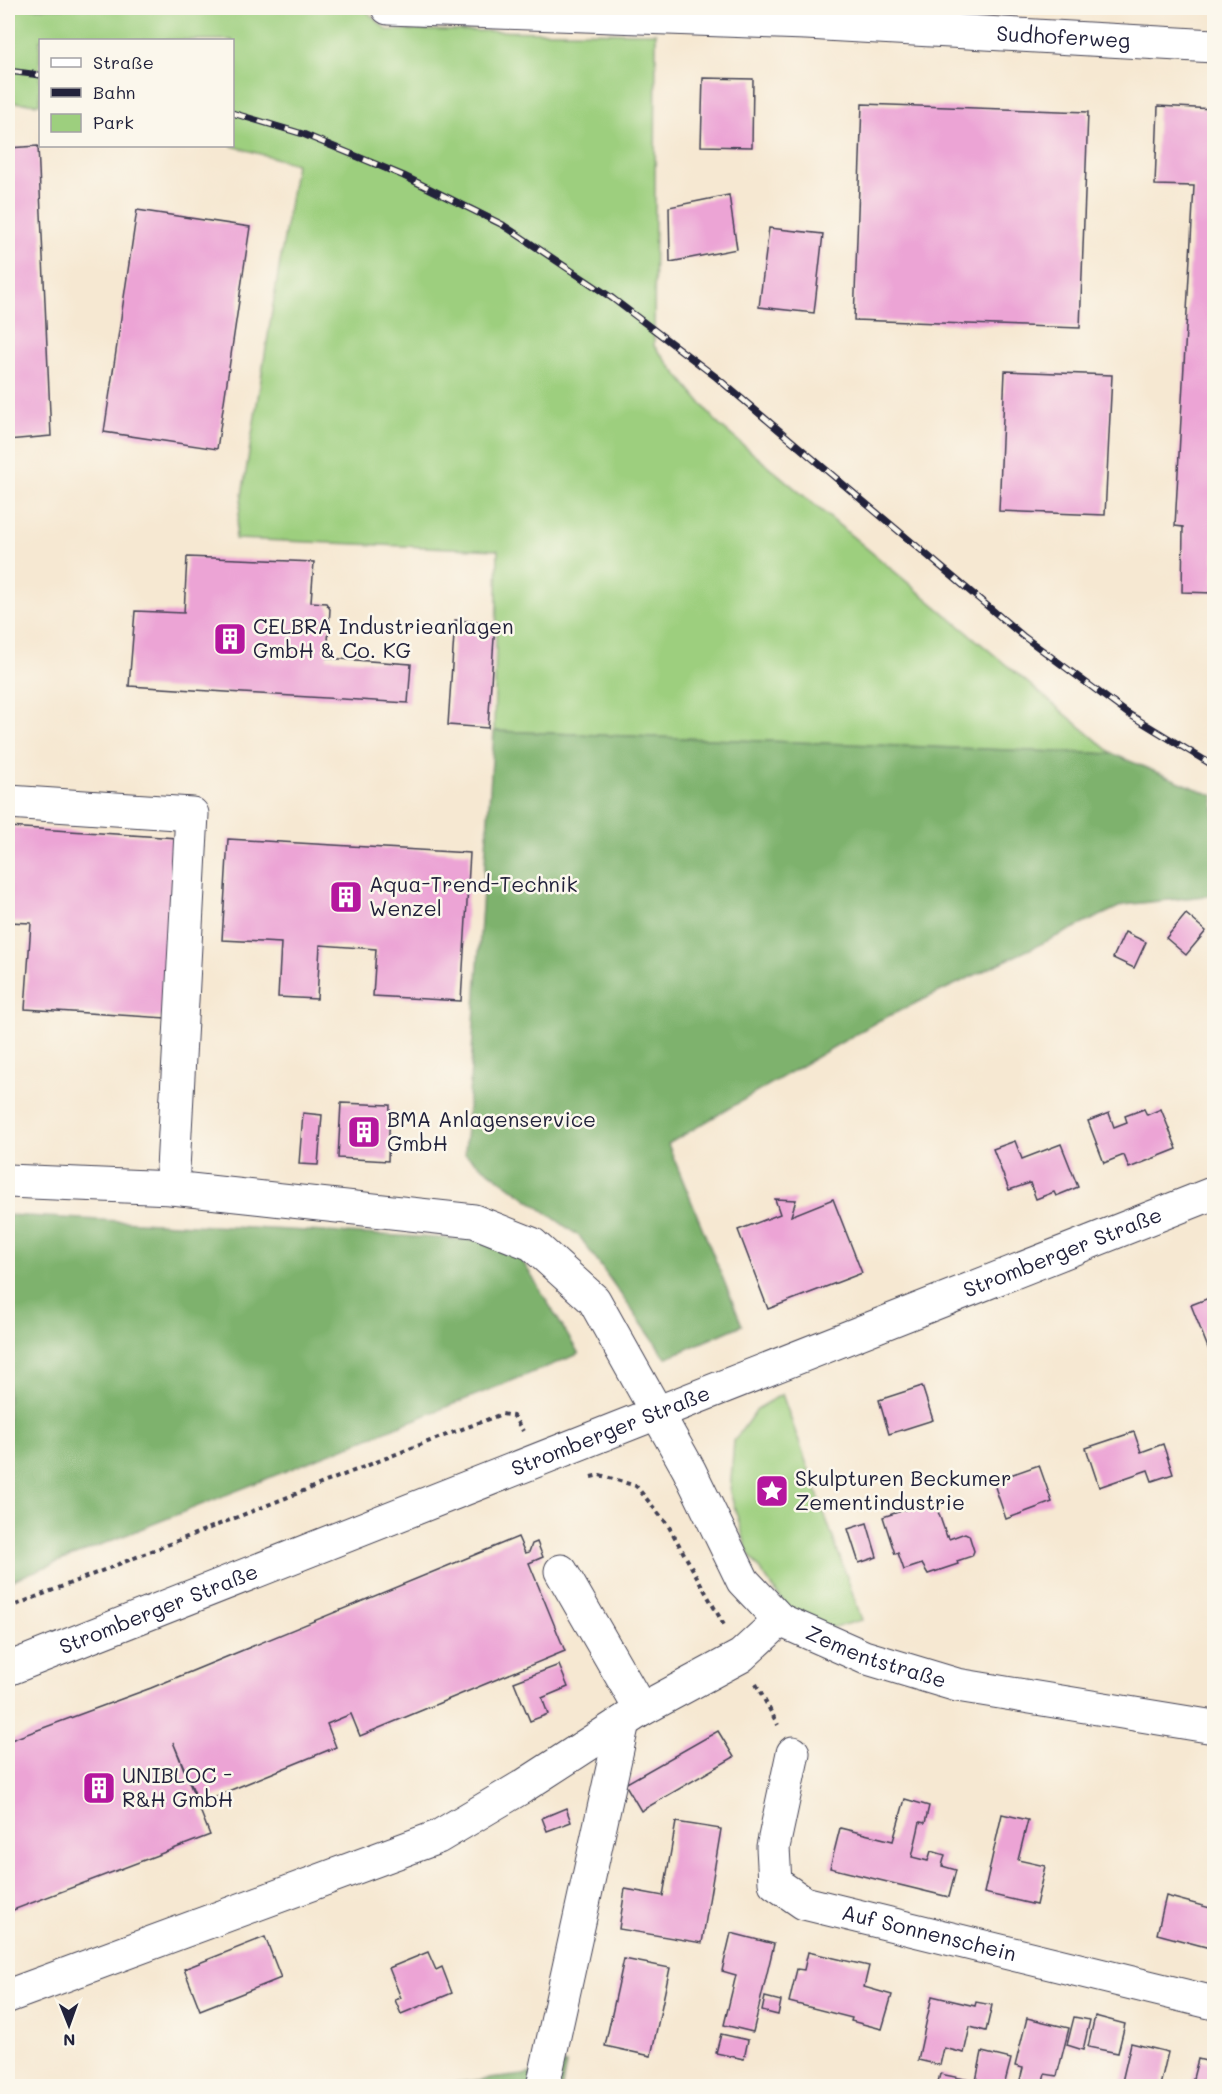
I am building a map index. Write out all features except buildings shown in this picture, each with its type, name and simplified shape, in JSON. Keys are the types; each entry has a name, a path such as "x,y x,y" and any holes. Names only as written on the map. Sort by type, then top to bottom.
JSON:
{"street":[{"name":"Sudhoferweg","path":"388,8 806,15 1215,46"},
{"path":"8,802 192,814 172,1188"},
{"name":"Zementstraße","path":"8,1181 172,1188 474,1221 531,1244 594,1300 658,1413 743,1581 780,1620 864,1657 957,1685 1215,1727"},
{"name":"Stromberger Straße","path":"8,1669 1215,1193"},
{"path":"543,2086 632,1716 561,1571"},
{"path":"8,1996 438,1837 522,1787 632,1716 741,1656 780,1620"},
{"name":"Auf Sonnenschein","path":"793,1753 773,1847 775,1883 804,1903 1215,2003"}],"path":[{"path":"741,1656 793,1753"}],"green space":[{"path":"8,8 363,8 387,30 656,33 654,346 719,425 1113,754 494,731 498,550 235,539 296,164 234,147 234,39 39,39 39,104 8,102"},
{"path":"494,731 1113,754 1214,796 1214,895 1123,905 878,1021 668,1144 742,1325 666,1358 580,1237 465,1154"},
{"path":"8,1215 511,1242 579,1354 8,1582"},
{"path":"782,1394 862,1620 823,1630 787,1607 748,1553 730,1492 734,1441 757,1409"},
{"path":"566,2064 562,2086 427,2086 523,2075"}],"railway":[{"path":"8,71 39,75"},
{"path":"234,114 303,134 404,176 503,225 612,298 716,377 1023,636 1127,713 1214,766"}],"place":[{"name":"CELBRA Industrieanlagen GmbH & Co. KG","path":"230,639"},
{"name":"Aqua-Trend-Technik Wenzel","path":"346,897"},
{"name":"BMA Anlagenservice GmbH","path":"364,1132"},
{"name":"Skulpturen Beckumer Zementindustrie","path":"772,1491"},
{"name":"UNIBLOC - R&H GmbH","path":"99,1788"}]}
